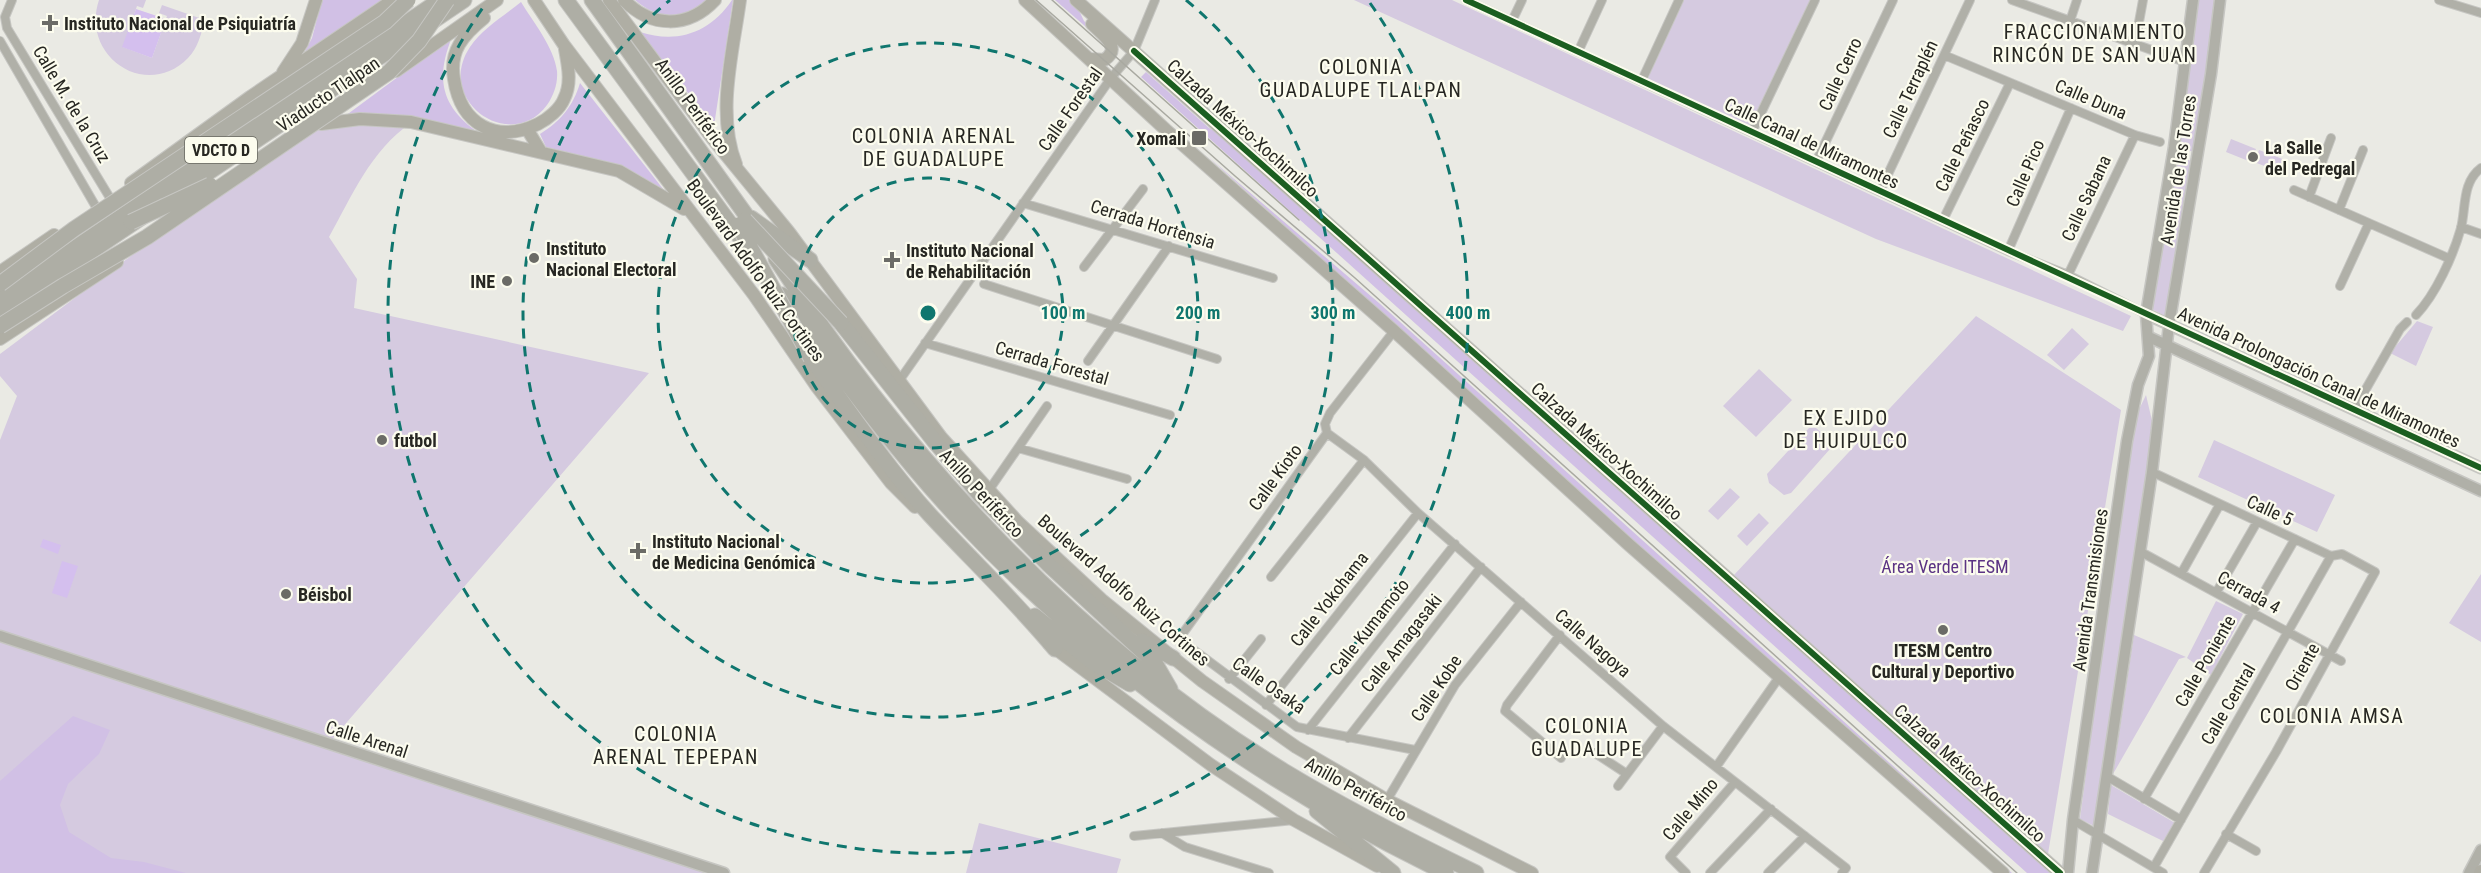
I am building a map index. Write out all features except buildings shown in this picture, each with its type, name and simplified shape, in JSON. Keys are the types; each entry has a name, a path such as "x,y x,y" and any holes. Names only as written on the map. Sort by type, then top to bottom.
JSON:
{"highway":[{"path":"0,284 74,229 385,22 408,0"},
{"name":"Viaducto Tlalpan","path":"0,297 440,0"},
{"path":"0,326 63,286 127,250 395,66 424,36 447,0"},
{"name":"Viaducto Tlalpan","path":"0,311 464,0"},
{"name":"Anillo Periférico","path":"566,0 843,379 912,466 1003,565 1103,654 1238,756 1307,800 1446,873"},
{"path":"573,0 743,220 849,332 935,442 980,494 1155,663 1171,692"},
{"path":"585,0 743,220 811,358 847,409 930,514 1009,596 1055,649"},
{"name":"Anillo Periférico","path":"592,0 743,220 849,366 949,489 1038,580 1171,692 1288,773 1389,830 1476,873"},
{"path":"0,311 128,217 193,166 275,96"},
{"path":"0,297 128,217 243,170"},
{"path":"743,220 810,260"},
{"path":"0,297 33,250"},
{"path":"33,291 130,253"},
{"path":"1009,596 1092,662 1155,695"},
{"path":"1105,617 1146,644 1173,658"},
{"path":"1307,800 1329,824 1392,873"}],"main road":[{"path":"279,78 302,44 316,0"},
{"path":"0,272 393,0"},
{"name":"Viaducto Tlalpan","path":"0,339 321,124 496,0"},
{"path":"502,0 470,29 459,43 452,66 459,101 478,124 499,132 514,132 544,121 564,100 568,87 569,67 564,45"},
{"name":"Boulevard Adolfo Ruiz Cortines","path":"534,0 564,45 700,223 817,387 891,483 1026,623 1055,649 1211,765 1294,820 1392,873"},
{"name":"Boulevard Adolfo Ruiz Cortines","path":"609,0 810,260 941,437 1018,522 1094,593 1173,658 1296,747 1387,800 1532,873"},
{"path":"624,0 646,18 668,22 697,15 715,0"},
{"path":"741,0 730,76 728,124 731,146 741,173"},
{"path":"1025,0 1166,130 1394,331 1628,544 2003,873"},
{"path":"1078,1 1088,20 1112,45 1108,58 1098,61 1091,59"},
{"name":"Calzada México-Xochimilco","path":"1078,1 2060,873"},
{"path":"321,124 360,119 411,122 619,171 676,202 700,223"},
{"path":"527,129 541,152"}],"street":[{"path":"4,30 4,17 12,0"},
{"name":"Calle Forestal","path":"899,381 1111,78 1134,51 1155,0"},
{"name":"Calle Canal de Miramontes","path":"1466,0 2008,251 2068,275 2145,314"},
{"path":"1512,21 1522,0"},
{"path":"1578,52 1602,0"},
{"path":"1641,80 1679,0"},
{"path":"1752,132 1815,0"},
{"name":"Calle Cerro","path":"1816,162 1893,0"},
{"name":"Calle Terraplén","path":"1880,191 1970,0"},
{"path":"2012,0 2185,62"},
{"path":"2070,21 2077,0"},
{"path":"2135,44 2143,0"},
{"name":"Avenida de las Torres","path":"2145,314 2193,0"},
{"name":"Avenida de las Torres","path":"2166,345 2210,80 2220,0"},
{"path":"2439,0 2481,13"},
{"name":"Calle M. de la Cruz","path":"4,30 14,39 110,198"},
{"path":"1,44 14,39"},
{"name":"Calle M. de la Cruz","path":"1,44 96,207"},
{"name":"Calle Duna","path":"1944,55 2135,135 2160,142"},
{"name":"Calle Peñasco","path":"1943,220 2010,83"},
{"name":"Calle Pico","path":"2008,251 2071,108"},
{"name":"Calle Sabana","path":"2068,275 2135,135"},
{"path":"2309,197 2331,138"},
{"path":"2339,210 2363,150"},
{"path":"2416,315 2429,302 2461,227 2466,195 2474,174 2481,168"},
{"path":"1084,267 1110,229 1143,189"},
{"path":"2294,190 2448,258"},
{"name":"Cerrada Hortensia","path":"1023,203 1273,278"},
{"path":"2340,286 2369,223"},
{"path":"2461,227 2481,234"},
{"path":"1088,361 1169,246"},
{"path":"984,284 1217,359"},
{"name":"Avenida Prolongación Canal de Miramontes","path":"2145,314 2478,466"},
{"name":"Avenida Transmisiones","path":"2068,873 2073,820 2127,441 2134,402 2149,356 2150,337 2145,314"},
{"path":"2354,410 2400,329 2407,322"},
{"name":"Calle Kioto","path":"1183,642 1181,636 1184,629 1327,433 1325,424 1330,413 1394,331"},
{"name":"Avenida Prolongación Canal de Miramontes","path":"2150,337 2481,491"},
{"name":"Cerrada Forestal","path":"925,343 1170,415"},
{"path":"2092,873 2141,552 2166,345"},
{"path":"2142,375 2152,371 2162,377"},
{"path":"989,490 1047,406"},
{"name":"Calle Nagoya","path":"1327,433 1364,460 1418,513 1663,726 1805,836 1844,870"},
{"path":"1018,448 1127,479"},
{"path":"1271,577 1364,460"},
{"path":"2465,484 2478,466"},
{"name":"Calle 5","path":"2152,472 2331,556 2342,554 2375,572"},
{"path":"2181,574 2220,504"},
{"name":"Calle Yokohama","path":"1266,705 1418,513"},
{"path":"2216,593 2257,522"},
{"name":"Calle Poniente","path":"2144,799 2295,539"},
{"name":"Calle Kumamoto","path":"1308,730 1455,544"},
{"name":"Cerrada 4","path":"2141,552 2341,661"},
{"name":"Calle Central","path":"2154,867 2331,556"},
{"name":"Calle Amagasaki","path":"1348,738 1481,567"},
{"name":"Oriente","path":"2204,873 2276,752 2375,572"},
{"name":"Calle Kobe","path":"1387,800 1455,685 1521,602"},
{"path":"1560,635 1507,705 1506,711 1561,758"},
{"name":"Calle Arenal","path":"0,636 724,873"},
{"path":"1229,679 1262,639"},
{"name":"Calle Osaka","path":"1183,642 1229,679 1297,727 1415,750"},
{"path":"1716,767 1780,676"},
{"path":"1618,786 1663,726"},
{"path":"1595,753 1627,774"},
{"path":"2108,777 2181,820"},
{"name":"Calle Mino","path":"1686,873 1670,857 1735,782"},
{"path":"1710,873 1771,809"},
{"path":"1134,836 1294,820"},
{"path":"2073,820 2163,873"},
{"path":"1162,832 1185,848 1269,873"},
{"path":"2226,834 2256,851"},
{"path":"1768,873 1805,836"},
{"path":"2469,873 2481,850"}],"green space":[{"path":"99,0 146,0 143,8 137,6 123,47 152,58 167,16 159,13 162,5 205,20 197,45 188,58 171,70 154,75 136,73 121,66 108,54 99,39 96,20"},
{"path":"1354,0 1452,0 2131,316 2123,331 1876,239"},
{"path":"1682,0 1811,0 1751,128 1645,78"},
{"path":"2196,0 2218,0 2195,152 2176,148"},
{"path":"411,123 385,146 374,160 329,237 357,279 354,308 649,373 328,744 0,632 0,440 17,396 0,376 0,354 163,232 321,125"},
{"path":"2231,139 2256,149 2251,162 2226,152"},
{"path":"2259,150 2285,160 2280,172 2254,162"},
{"path":"2175,156 2195,162 2167,317 2150,308"},
{"name":"Área Verde ITESM","path":"1976,316 2121,410 2047,860 1734,575"},
{"path":"2417,321 2433,327 2416,366 2390,353"},
{"path":"2072,328 2089,344 2064,370 2047,355"},
{"path":"1759,369 1792,400 1756,437 1723,406"},
{"path":"2146,395 2153,425 2094,826 2080,819 2132,424"},
{"path":"1809,428 1816,428 1829,439 1830,449 1791,493 1784,495 1769,483 1767,474"},
{"path":"2214,440 2335,495 2317,532 2198,477"},
{"path":"1730,488 1740,497 1718,520 1708,511"},
{"path":"1759,513 1769,523 1747,546 1737,536"},
{"path":"2481,574 2481,642 2449,623"},
{"path":"2216,601 2243,614 2211,675 2187,658"},
{"path":"2134,635 2186,657 2179,659 2113,774"},
{"path":"0,641 710,873 0,873"},
{"path":"2111,785 2175,823 2163,841 2108,814"},
{"path":"979,823 1121,859 1117,873 966,873"}],"shaded area":[{"path":"322,0 393,0 301,59 312,38"},
{"path":"635,0 707,0 689,11 671,15 653,11"},
{"path":"732,0 714,126 640,32 667,37 692,33 714,21"},
{"path":"1055,0 1074,0 1084,21 1108,42 1109,47"},
{"path":"521,2 552,53 557,71 556,84 547,105 532,119 515,124 497,122 482,115 469,102 462,86 461,67 475,40"},
{"path":"136,9 166,19 152,58 122,47"},
{"path":"452,37 444,65 444,89 455,111 476,131 341,119"},
{"path":"1146,72 1209,128 1220,134 2051,873 2027,873 1141,77"},
{"path":"580,83 667,194 615,164 546,147 540,134 565,112 574,99"},
{"path":"1206,155 1379,303 2012,873 2007,873"},
{"path":"43,539 61,545 58,554 40,547"},
{"path":"62,561 78,566 67,598 52,593"},
{"path":"73,716 110,730 99,754 68,784 60,805 69,832 111,858 144,862 186,873 0,873 0,781"}],"tram line":[{"path":"1036,0 1235,176 1355,278 2017,873"},
{"path":"1052,0 1299,220"}],"cycle path":[{"path":"1466,0 2481,468"},
{"path":"1134,51 2060,873"}],"place":[{"name":"Instituto Nacional de Psiquiatría","path":"50,23"},
{"name":"Xomali","path":"1199,138"},
{"name":"La Salle del Pedregal","path":"2253,157"},
{"name":"Instituto Nacional Electoral","path":"534,258"},
{"name":"Instituto Nacional de Rehabilitación","path":"892,260"},
{"name":"INE","path":"507,281"},
{"name":"futbol","path":"382,440"},
{"name":"Instituto Nacional de Medicina Genómica","path":"638,551"},
{"name":"Béisbol","path":"286,594"},
{"name":"ITESM Centro Cultural y Deportivo","path":"1943,630"}],"district":[{"name":"FRACCIONAMIENTO RINCÓN DE SAN JUAN","path":"2095,44"},
{"name":"COLONIA GUADALUPE TLALPAN","path":"1361,78"},
{"name":"COLONIA ARENAL DE GUADALUPE","path":"934,148"},
{"name":"EX EJIDO DE HUIPULCO","path":"1846,430"},
{"name":"COLONIA AMSA","path":"2332,716"},
{"name":"COLONIA GUADALUPE","path":"1587,738"},
{"name":"COLONIA ARENAL TEPEPAN","path":"676,746"}]}
